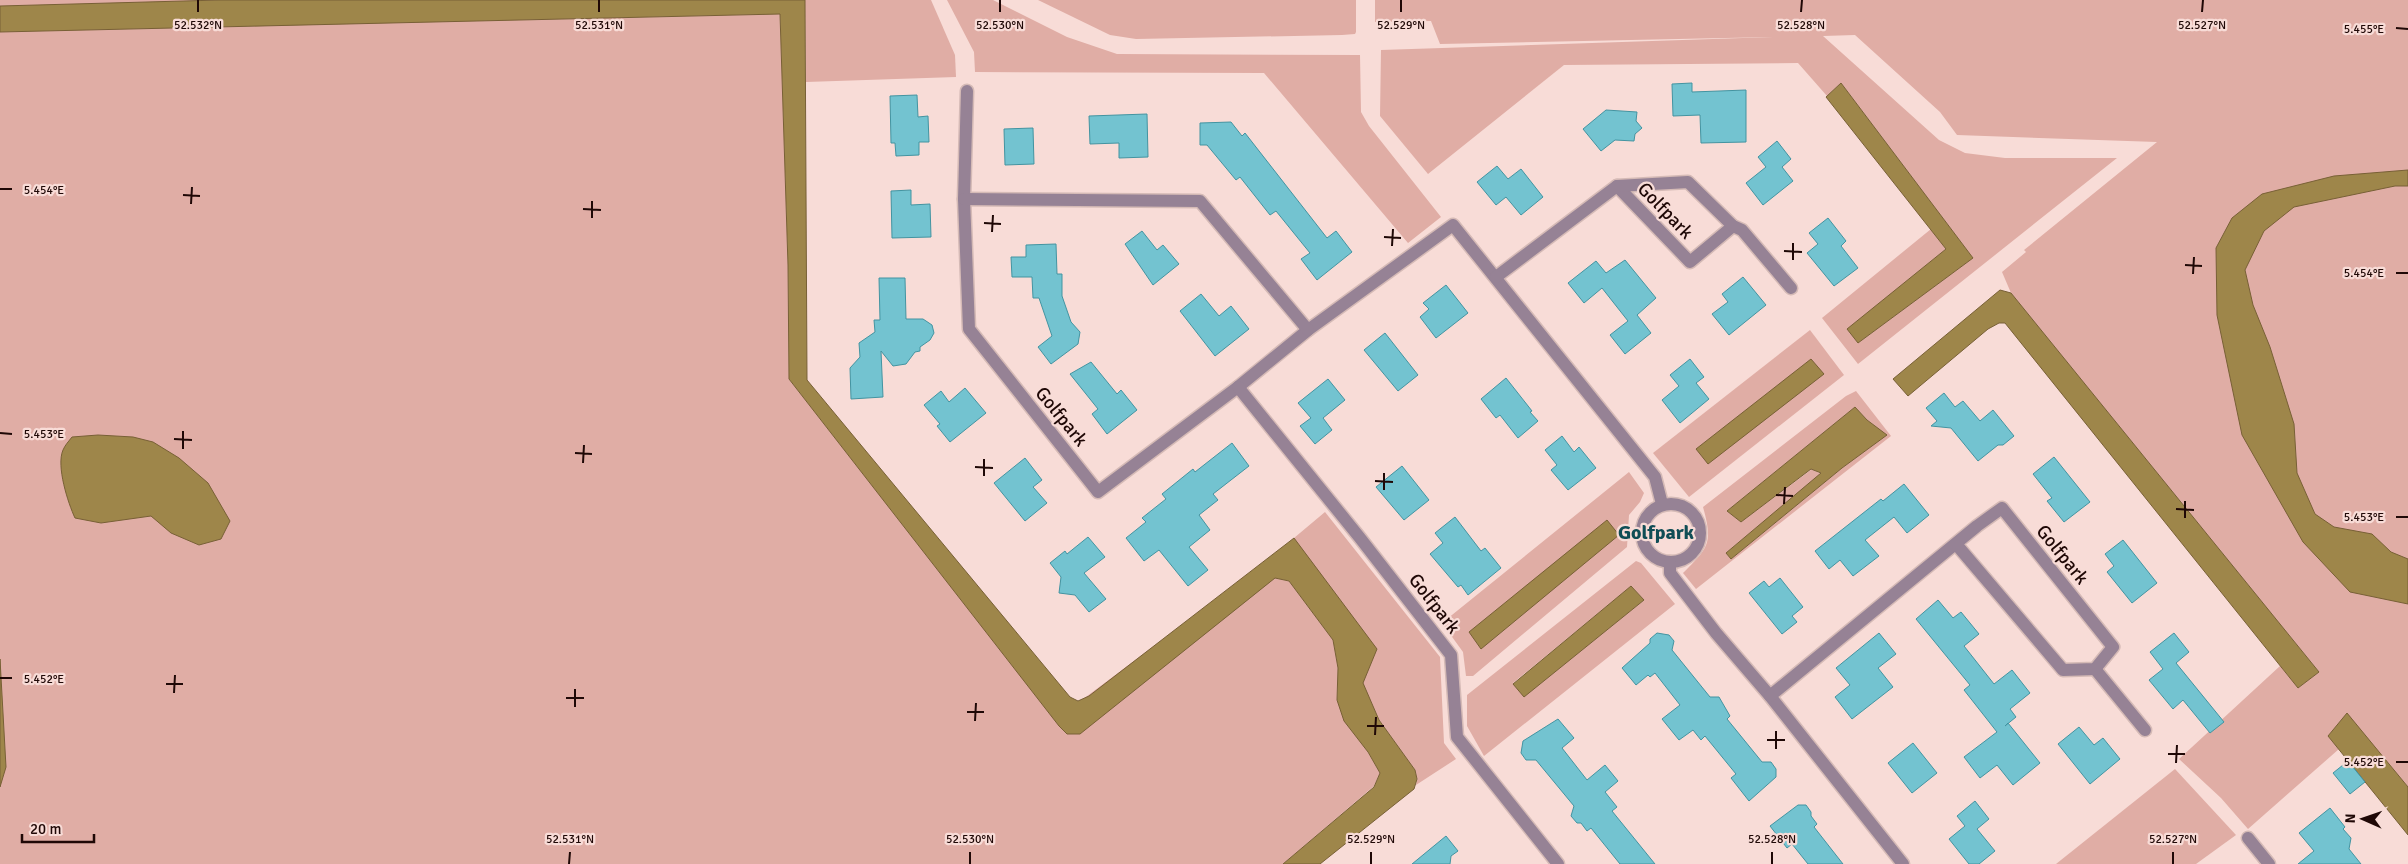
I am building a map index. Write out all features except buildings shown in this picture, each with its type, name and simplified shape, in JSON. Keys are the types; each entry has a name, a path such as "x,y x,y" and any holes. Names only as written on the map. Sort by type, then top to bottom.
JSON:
{"street":[{"name":"Golfpark","path":"967,91 964,199 969,329 1098,492 1238,387 1308,330 1453,225 1655,477 1662,504"},
{"name":"Golfpark","path":"1496,277 1617,186 1688,182 1733,226 1742,230 1791,288"},
{"name":"Golfpark","path":"1617,186 1690,262 1733,226"},
{"path":"964,199 1200,201 1308,330"},
{"name":"Golfpark","path":"1238,387 1451,655 1457,737 1555,863"},
{"path":"1674,503 1684,506 1692,513 1700,528 1697,545 1686,558 1670,562 1657,560 1647,551 1640,533 1647,515 1662,504 1674,503"},
{"name":"Golfpark","path":"1770,696 2002,508 2113,647 2095,669"},
{"path":"1956,544 2063,670 2095,669 2145,730"},
{"path":"1670,562 1670,573 1716,633 1770,696 1903,864"},
{"path":"2248,838 2269,864"}],"shaded area":[{"path":"0,0 749,0 750,14 780,14 788,265 789,379 1055,720 1265,563 1272,580 1275,578 1289,581 1333,640 1338,668 1337,700 1380,773 1374,786 1283,864 0,864"},
{"path":"220,0 805,0 807,380 1070,697 1078,701 1089,696 1294,538 1377,649 1363,683 1379,720 1415,770 1417,779 1414,789 1320,864 1283,864 1374,787 1380,773 1368,752 1344,721 1337,700 1338,668 1333,640 1289,581 1275,578 1080,734 1067,734 1059,726 789,379 788,265 780,14 0,32 0,6"},
{"path":"805,0 931,0 955,55 956,77 806,82"},
{"path":"947,0 993,0 1067,37 1117,54 1360,55 1361,112 1369,126 1441,217 1408,243 1264,73 975,72 974,52"},
{"path":"1038,0 1356,0 1356,32 1355,34 1342,35 1136,39 1110,35"},
{"path":"1375,0 2408,0 2408,787 2347,714 2328,736 2339,749 2248,829 2221,798 2179,759 2280,666 2298,688 2319,672 2011,293 2002,272 2026,252 2024,250 2157,142 1957,135 1940,112 1855,35 1823,36 1939,140 1965,153 2005,158 2117,158 1858,364 1822,318 1931,229 1946,249 1848,329 1858,343 1973,258 1841,83 1827,96 1798,63 1564,65 1428,174 1380,116 1381,50 1773,37 1440,44 1431,21 1375,22"},
{"path":"1841,83 1973,258 1858,343 1847,329 1946,249 1826,97"},
{"path":"2408,170 2408,186 2395,186 2294,207 2264,231 2245,270 2253,305 2270,347 2294,424 2297,473 2315,514 2334,527 2372,534 2391,552 2408,559 2408,604 2350,592 2303,542 2242,435 2217,315 2216,248 2232,218 2262,194 2334,176"},
{"path":"2000,290 2011,293 2319,672 2298,688 2005,323 1999,323 1988,329 1908,396 1893,379"},
{"path":"1810,330 1844,375 1689,497 1653,453"},
{"path":"1811,359 1824,374 1708,464 1696,449"},
{"path":"1856,391 1891,436 1696,589 1683,573 1699,557 1706,544 1708,529 1703,507 1846,396","holes":["1855,407 1867,420 1886,435 1842,468 1731,559 1726,553 1821,474 1812,469 1741,522 1727,511"]},
{"path":"1855,407 1867,420 1887,435 1842,468 1731,559 1726,553 1821,473 1811,469 1741,522 1727,511"},
{"path":"98,435 133,437 153,442 179,458 208,483 230,521 221,539 199,545 171,533 151,516 101,523 75,518 66,494 61,457 63,450 72,437"},
{"path":"1629,472 1644,493 1640,502 1629,515 1627,547 1473,676 1466,676 1463,652 1442,623"},
{"path":"1325,512 1440,657 1444,743 1456,759 1416,785 1415,770 1379,720 1294,538"},
{"path":"1607,520 1619,535 1481,649 1469,632"},
{"path":"1636,561 1641,563 1675,604 1484,756 1467,726 1467,695","holes":["1631,586 1644,600 1524,696 1513,683"]},
{"path":"1631,586 1644,600 1524,697 1513,684"},
{"path":"0,659 6,767 0,787"},
{"path":"2347,713 2408,787 2408,835 2328,736"},
{"path":"2175,769 2236,835 2196,864 2056,864"}],"district":[{"name":"Golfpark","path":"1656,532"}]}
